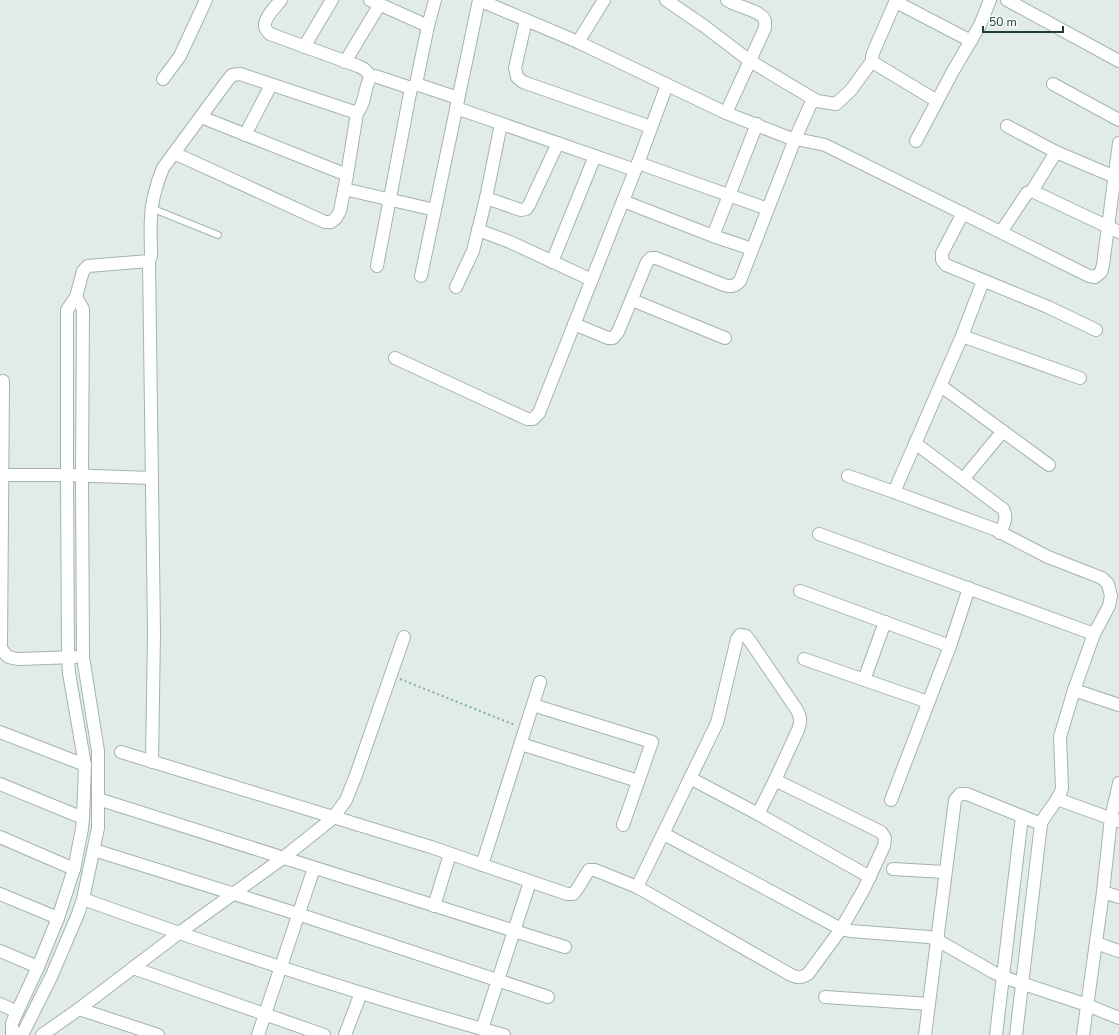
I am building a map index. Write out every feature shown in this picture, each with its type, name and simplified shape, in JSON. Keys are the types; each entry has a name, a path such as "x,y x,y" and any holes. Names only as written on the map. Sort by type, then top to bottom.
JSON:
{"street":[{"path":"163,80 180,56 206,0"},
{"path":"281,0 266,19 266,31 270,34 364,69 371,76 414,86 457,103 501,124 595,156 637,167 768,208"},
{"path":"304,46 332,0"},
{"path":"378,266 414,86 435,0"},
{"path":"421,276 479,0 578,42 726,113 795,139 825,144 1088,276 1095,277 1101,272 1103,266 1118,151"},
{"path":"578,42 604,0"},
{"path":"666,0 750,61 813,99 836,104 851,90 872,61 873,53 896,1 971,41"},
{"path":"726,113 765,28 764,20 760,14 727,0"},
{"path":"916,141 980,25 990,0"},
{"path":"1007,0 1119,61"},
{"path":"346,62 375,2 428,26"},
{"path":"526,20 515,68 516,77 523,82 651,127"},
{"path":"872,58 874,63 937,101"},
{"path":"152,762 154,633 148,261 151,256 151,208 159,176 163,168 232,75 240,74 357,113"},
{"path":"174,153 325,222 331,222 336,218 340,211 357,113 361,108 368,80 371,76"},
{"path":"1053,84 1119,120"},
{"path":"245,135 272,85"},
{"path":"395,358 527,419 533,419 539,414 637,167 667,85"},
{"path":"574,324 608,338 613,338 618,332 647,262 651,258 656,258 730,287 735,286 740,281 795,139 813,99"},
{"path":"201,117 347,175"},
{"path":"456,287 473,251 486,198 501,124"},
{"path":"714,236 757,124"},
{"path":"1007,126 1056,152 1115,177"},
{"path":"486,198 521,210 526,209 530,205 558,143"},
{"path":"1001,232 1027,193 1032,191 1056,152"},
{"path":"552,262 595,156"},
{"path":"344,189 435,210"},
{"path":"1032,191 1119,232"},
{"path":"623,202 752,249"},
{"path":"964,214 942,254 942,260 946,265 1048,307 1096,330"},
{"path":"478,230 510,242 592,280"},
{"path":"12,1035 12,1023 38,967 58,918 74,869 83,818 85,764 69,673 68,657 67,310 76,296 83,271 88,266 148,261"},
{"path":"894,492 941,386 983,281"},
{"path":"18,1035 24,1032 52,975 78,914 83,899 98,828 98,751 83,657 83,309 76,296"},
{"path":"632,300 725,338"},
{"path":"962,336 1080,378"},
{"path":"3,381 1,475 2,656 19,659 83,657"},
{"path":"941,386 1049,465"},
{"path":"964,478 1003,431"},
{"path":"915,443 964,478 1003,509 1006,514 1006,519 1000,533"},
{"path":"1,475 67,475 151,478"},
{"path":"848,476 983,525 1048,558 1102,578 1108,584 1111,596 1109,606 1094,634 1074,690 1060,737 1061,794 1044,816 1041,824 1016,1035"},
{"path":"819,534 1094,634"},
{"path":"891,800 950,646 969,588"},
{"path":"800,591 950,646"},
{"path":"864,680 885,622"},
{"path":"637,887 717,724 737,639 740,635 746,636 750,641 797,710 801,723 758,814"},
{"path":"42,1035 283,858 333,818 346,800 356,775 404,637"},
{"path":"804,660 928,702"},
{"path":"482,865 540,682"},
{"path":"1074,690 1119,705"},
{"path":"533,705 652,742 623,825"},
{"path":"0,732 85,764"},
{"path":"521,744 638,781"},
{"path":"120,752 431,847 567,894 573,894 578,889 589,870 595,870 637,887 791,975 802,978 808,974 841,929 870,877 884,846 885,838 881,832 775,780"},
{"path":"690,778 758,814 870,877"},
{"path":"1083,1035 1103,892 1115,820 1119,783"},
{"path":"0,784 83,818"},
{"path":"925,1035 955,800 960,794 967,794 1041,824"},
{"path":"98,799 565,947"},
{"path":"1058,799 1115,820"},
{"path":"996,1035 1022,816"},
{"path":"664,834 841,929 929,937 1003,977 1119,1018"},
{"path":"0,837 74,869"},
{"path":"94,850 234,893 548,997"},
{"path":"434,906 450,854"},
{"path":"258,1035 314,868"},
{"path":"893,869 945,872"},
{"path":"482,1029 530,882"},
{"path":"1103,892 1119,897"},
{"path":"0,894 58,918"},
{"path":"83,899 179,934 361,993 504,1035"},
{"path":"1096,943 1119,951"},
{"path":"0,951 38,967"},
{"path":"133,968 324,1035"},
{"path":"345,1035 361,993"},
{"path":"825,996 929,1004"},
{"path":"0,1004 17,1012"},
{"path":"79,1009 158,1035"}],"lane":[{"path":"151,208 218,235"}],"path":[{"path":"391,675 525,729"}]}
